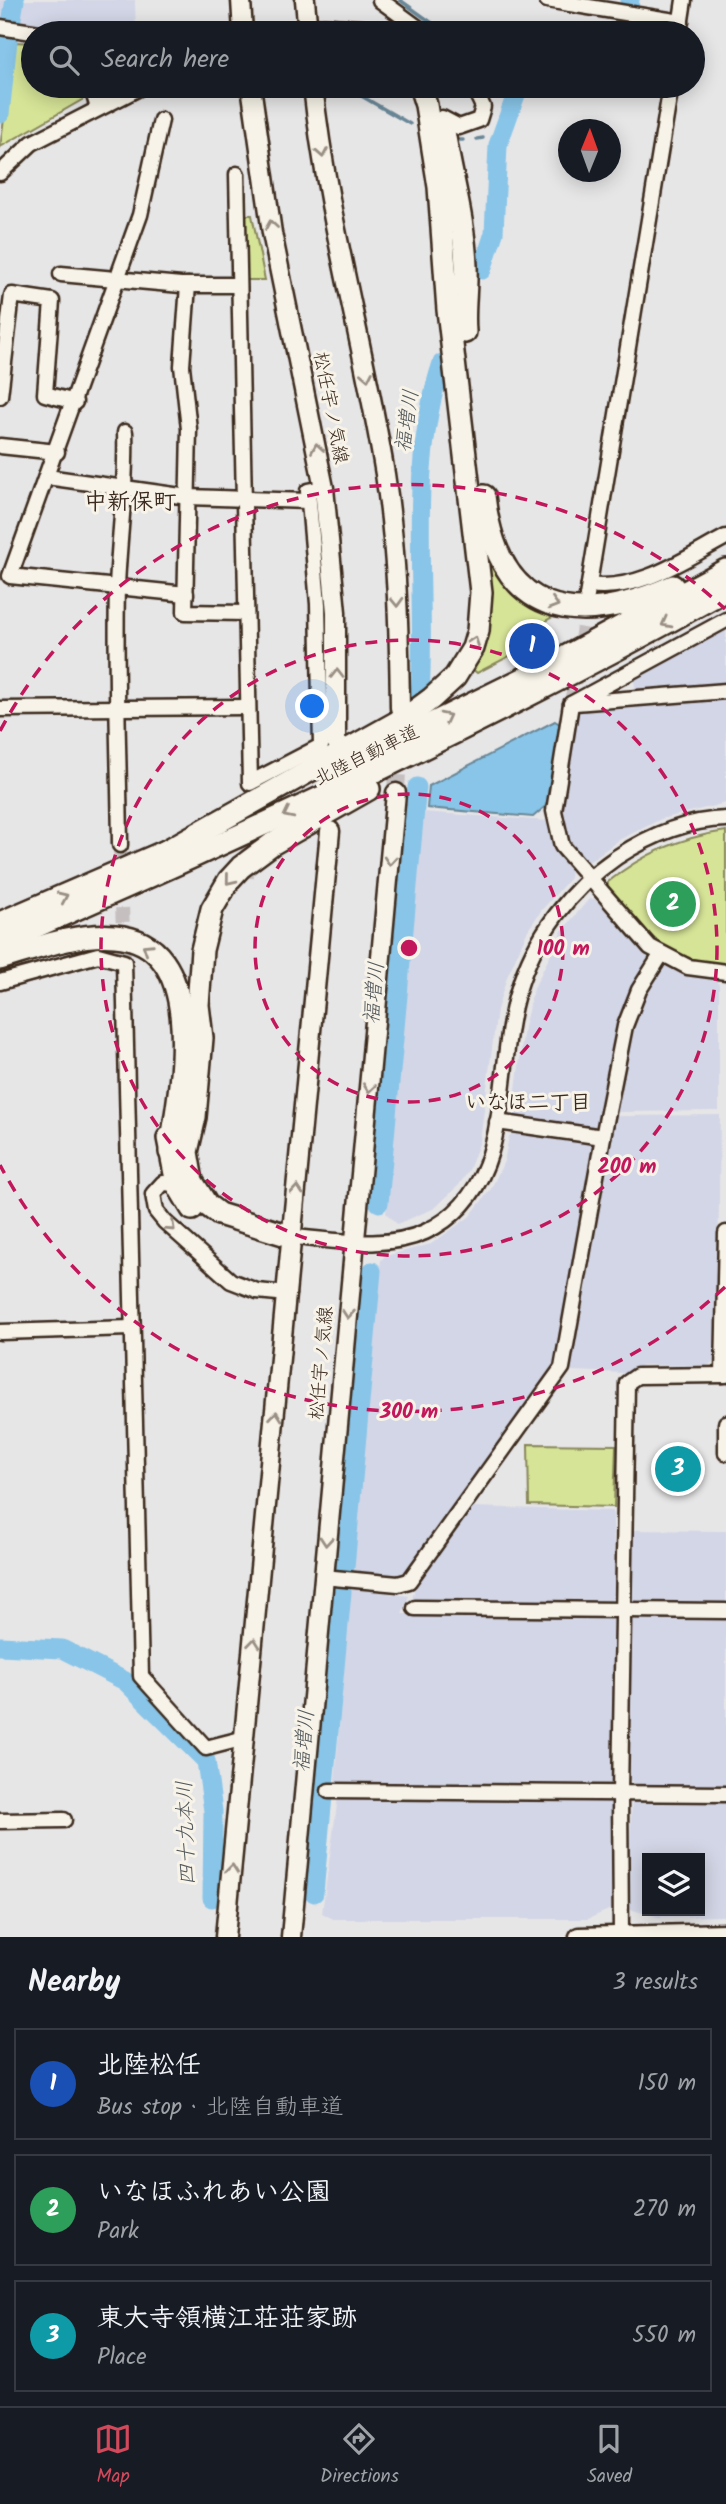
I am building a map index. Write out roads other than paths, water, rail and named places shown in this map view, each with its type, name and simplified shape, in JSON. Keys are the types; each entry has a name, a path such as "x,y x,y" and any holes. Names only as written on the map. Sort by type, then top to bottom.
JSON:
{"highway":[{"path":"424,98 439,151"},
{"path":"436,98 442,118 439,151 447,269 487,517 498,555 518,584 548,603 596,609 658,592 726,561"},
{"path":"159,855 408,716 444,688 465,663 478,631 481,592 455,308"},
{"name":"北陸自動車道","path":"0,923 159,855 504,688 726,570"},
{"name":"北陸自動車道","path":"0,942 267,824 516,702 726,590"},
{"path":"293,1237 233,1221 207,1205 178,1152 165,1115 173,1033 189,1005 206,927 220,894 242,867 272,845 516,702"},
{"path":"0,959 88,937 131,939 155,953 165,963 189,1005 202,1038 195,1117 178,1152 177,1184 192,1210 215,1228 267,1241 293,1237"}],"main road":[{"path":"241,0 242,21"},
{"path":"304,0 307,21"},
{"name":"松任宇ノ気線","path":"253,98 272,233 324,488 336,612 336,742"},
{"path":"315,98 328,191 385,475 396,582 400,708"},
{"name":"松任宇ノ気線","path":"291,1937 396,793"},
{"name":"松任宇ノ気線","path":"225,1937 330,831"},
{"path":"579,1937 726,1933"}],"street":[{"path":"380,0 409,21"},
{"path":"547,0 571,2 651,21"},
{"path":"681,21 684,0"},
{"path":"0,27 21,30"},
{"path":"95,98 98,108"},
{"path":"0,173 32,143 118,98"},
{"path":"442,118 459,128 479,120 483,107 479,98"},
{"path":"669,98 588,590 644,580 726,537"},
{"path":"161,120 150,179 117,280 10,576 186,594"},
{"path":"237,174 250,783 321,746 318,604 308,491 324,488"},
{"path":"61,274 188,285 238,285"},
{"path":"188,285 182,366 189,429 185,612 245,613"},
{"path":"0,396 12,295 52,301 44,394 75,402"},
{"path":"120,845 117,589 122,488 127,464 125,432"},
{"path":"0,446 57,452"},
{"path":"47,477 188,497 243,501 309,501"},
{"path":"570,704 726,620"},
{"path":"570,704 726,691"},
{"path":"570,704 554,820 562,846 588,880 642,939 661,955 688,967 726,972"},
{"path":"0,709 247,707"},
{"path":"293,1237 354,1241 411,1237 445,1220 480,1181 490,1158 511,1022 523,975 556,915 588,880 648,839 688,824 726,819"},
{"path":"323,1577 398,1584 409,1581 562,1368 625,1026 639,990 661,955"},
{"path":"0,982 98,956 124,962 141,1676 206,1748 245,1738"},
{"path":"497,1122 603,1137"},
{"path":"177,1184 163,1183 153,1194 156,1211 165,1222 231,1281 257,1291 288,1294"},
{"path":"621,1936 620,1793 627,1383 636,1376 725,1375 726,1233"},
{"path":"0,1332 131,1328"},
{"path":"726,1423 726,1453"},
{"path":"415,1608 726,1611"},
{"path":"329,1791 726,1794"},
{"path":"0,1821 64,1820"}],"water":[{"path":"555,721 561,725 548,804 533,817 427,808 429,786"}],"waterway":[{"name":"四十九本川","path":"11,23 15,0"},
{"path":"400,0 429,21"},
{"name":"福増川","path":"629,6 630,0"},
{"name":"四十九本川","path":"0,114 8,41"},
{"path":"365,98 410,124"},
{"name":"福増川","path":"482,270 494,233 498,145 515,98"},
{"path":"477,139 483,138"},
{"name":"福増川","path":"420,696 421,486 424,445 442,363"},
{"name":"福増川","path":"379,1203 417,787"},
{"name":"福増川","path":"345,1567 372,1271"},
{"name":"福増川","path":"314,1893 342,1592"},
{"name":"四十九本川","path":"0,1646 62,1649 125,1681 206,1761 213,1811 212,1898"}],"tunnel":[{"path":"571,704 587,601"},
{"path":"396,793 398,750"},
{"path":"247,878 249,798"},
{"path":"120,845 124,962"}],"place":[{"name":"北陸松任","path":"532,646"},
{"name":"いなほふれあい公園","path":"673,904"},
{"name":"東大寺領横江荘荘家跡","path":"678,1469"}],"district":[{"name":"中新保町","path":"130,503"},
{"name":"いなほ二丁目","path":"528,1103"}]}
